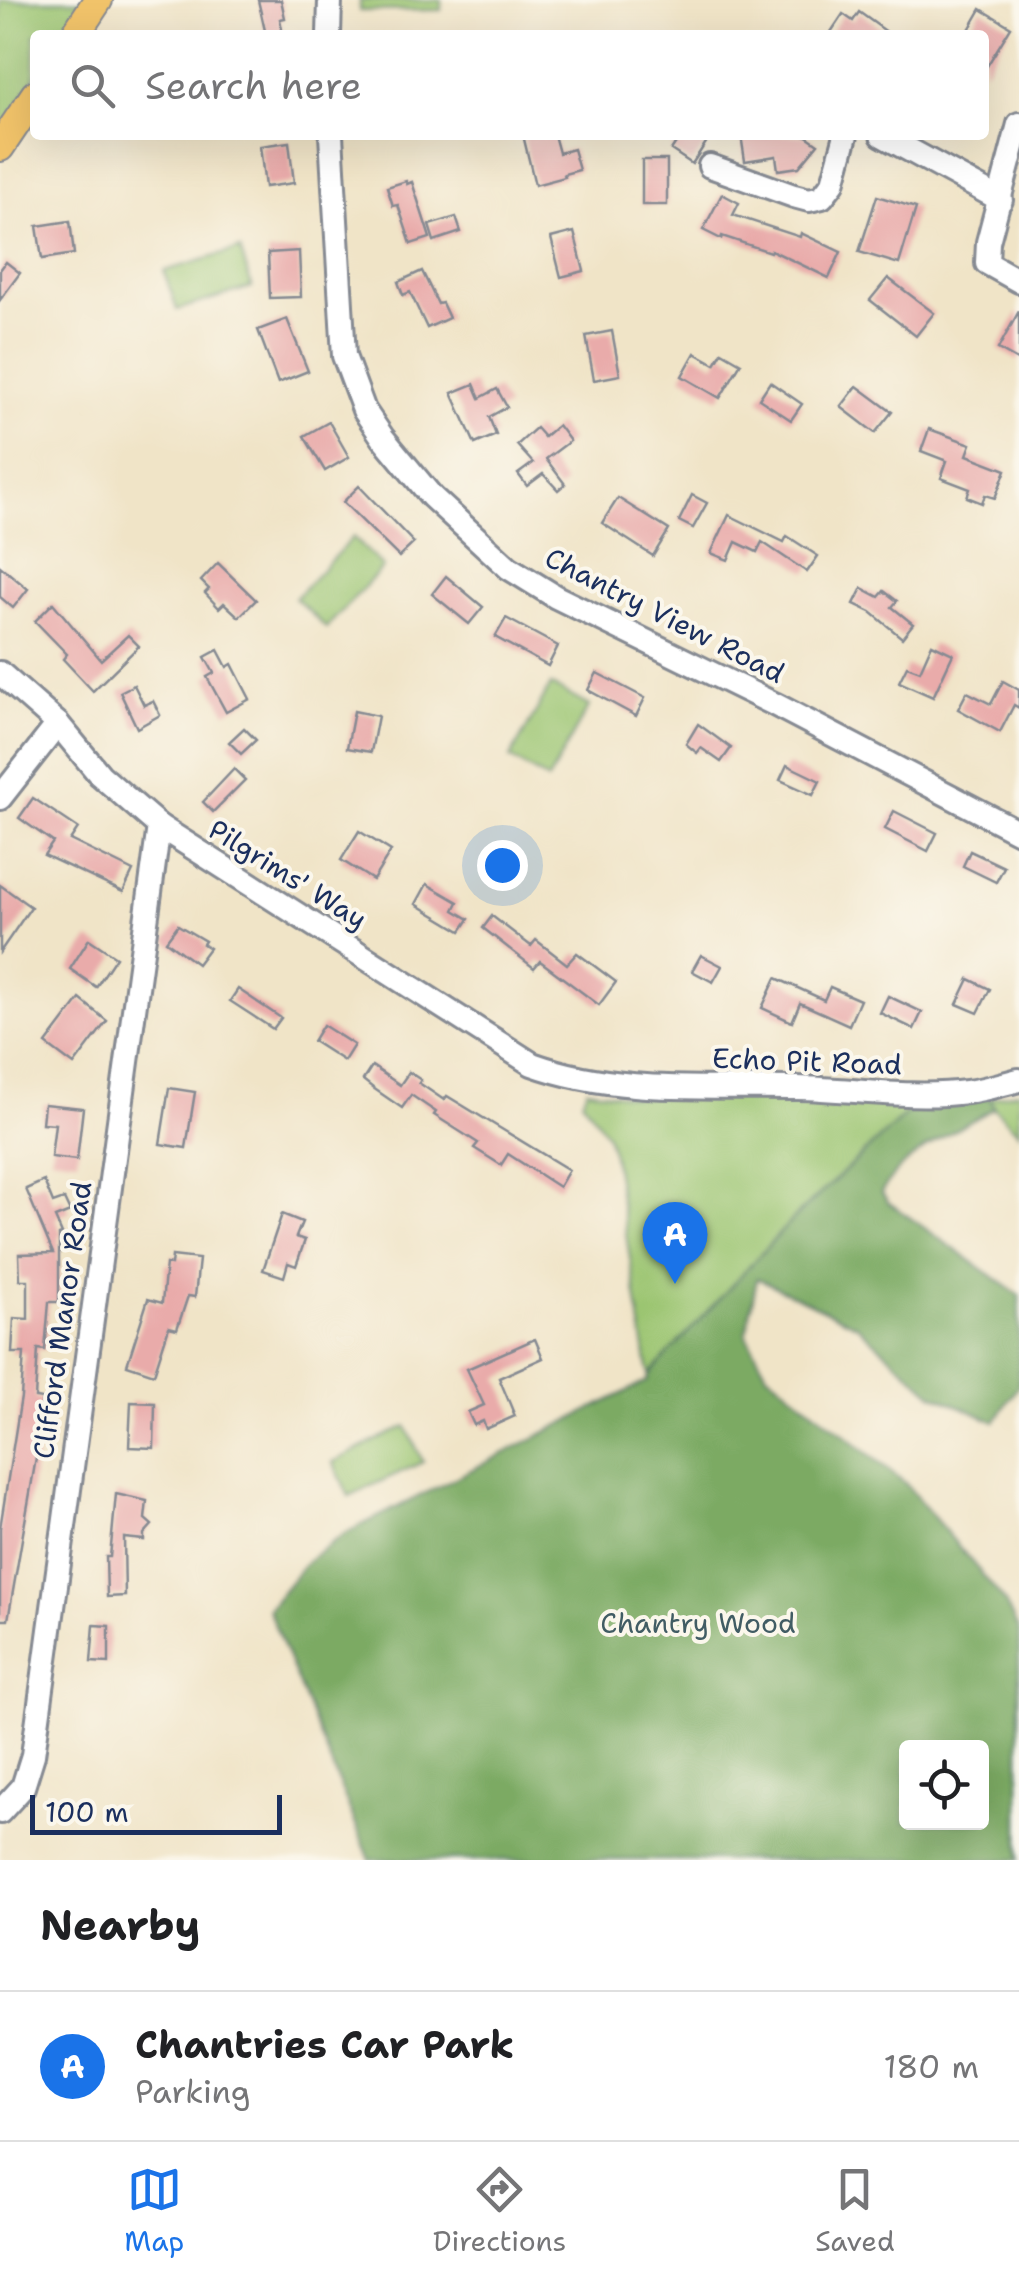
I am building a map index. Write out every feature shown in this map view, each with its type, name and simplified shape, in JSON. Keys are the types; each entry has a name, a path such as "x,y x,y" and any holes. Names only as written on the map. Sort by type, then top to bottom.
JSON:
{"main road":[{"path":"78,30 98,0"},
{"path":"0,147 30,102"}],"street":[{"path":"329,30 330,0"},
{"path":"1019,124 988,242 987,263 1019,281"},
{"name":"Chantry View Road","path":"330,140 344,356 364,410 382,438 432,497 509,568 556,596 1019,832"},
{"path":"710,166 794,196 822,198 833,183 845,140"},
{"path":"891,140 1001,200"},
{"name":"Pilgrims' Way","path":"0,672 58,724 100,774 159,826 532,1064 585,1080"},
{"path":"0,798 58,724"},
{"name":"Clifford Manor Road","path":"0,1812 23,1787 33,1755 159,826"},
{"name":"Echo Pit Road","path":"585,1080 664,1088 833,1088 922,1094 968,1092 1019,1080"}],"green space":[{"path":"0,0 84,0 65,30 30,30 30,86 0,133"},
{"path":"360,0 442,0 441,10 360,11"},
{"path":"240,249 252,287 177,310 164,271"},
{"path":"353,537 383,567 326,628 295,598"},
{"path":"551,685 589,706 548,780 510,758"},
{"path":"587,1089 636,1097 738,1096 916,1105 793,1219 649,1375 613,1155 607,1135 582,1100"},
{"path":"1019,1091 1019,1133 994,1108 990,1098"},
{"name":"Chantry Wood","path":"990,1097 994,1108 915,1156 889,1180 882,1193 888,1202 1019,1295 1019,1385 995,1422 934,1395 856,1325 757,1278 746,1334 767,1373 905,1483 1003,1599 1019,1631 1019,1860 370,1860 268,1609 307,1561 344,1534 647,1381 793,1219 916,1105"},
{"path":"406,1426 423,1462 349,1496 333,1462"}],"building":[{"path":"258,0 281,0 285,18 280,19 282,30 265,30"},
{"path":"981,9 1011,27 989,63 989,30 969,30"},
{"path":"859,12 884,30 832,30 843,14 853,21"},
{"path":"524,140 555,140 559,153 573,149 579,170 535,185"},
{"path":"678,140 708,140 692,164 671,150"},
{"path":"742,140 812,140 818,144 799,167 778,170 776,156 745,161"},
{"path":"289,142 294,183 265,187 260,146"},
{"path":"642,160 667,160 667,205 642,205"},
{"path":"412,182 430,238 411,244 398,205 393,206 387,187"},
{"path":"722,194 739,203 733,215 800,237 801,233 841,252 829,278 771,250 722,236 721,239 703,230"},
{"path":"877,196 916,208 899,264 859,252"},
{"path":"456,217 461,232 434,241 429,225"},
{"path":"70,221 74,254 42,259 37,226"},
{"path":"574,232 584,271 561,277 551,238"},
{"path":"299,251 301,297 270,298 268,253"},
{"path":"6,262 20,273 0,300 0,270"},
{"path":"422,271 449,318 427,328 410,292 403,295 398,282"},
{"path":"888,278 934,313 916,336 870,300"},
{"path":"1019,311 1019,361 998,349"},
{"path":"287,319 308,371 278,383 258,330"},
{"path":"612,331 620,375 594,380 586,336"},
{"path":"722,352 741,363 720,398 682,376 695,353 715,364"},
{"path":"770,382 802,404 791,420 759,399"},
{"path":"474,384 480,398 497,389 507,407 489,417 496,435 475,444 452,393"},
{"path":"857,386 892,412 875,433 841,407"},
{"path":"329,422 349,457 325,471 304,436"},
{"path":"558,425 570,441 546,459 565,484 558,490 543,474 527,486 518,474 533,463 517,445 536,428 544,437"},
{"path":"929,429 971,444 967,455 1006,470 995,498 985,495 982,503 967,497 970,489 941,478 947,461 921,451"},
{"path":"359,486 414,543 399,557 343,502"},
{"path":"692,495 707,503 693,528 679,521"},
{"path":"618,498 669,530 653,556 602,523"},
{"path":"729,515 784,542 787,536 818,556 807,572 762,542 757,552 736,542 728,560 711,553"},
{"path":"218,563 256,600 239,617 224,603 219,608 205,593 209,589 201,581"},
{"path":"0,566 28,589 13,608 0,597"},
{"path":"446,576 483,607 469,624 432,594"},
{"path":"862,588 879,597 884,591 897,601 892,607 913,624 902,638 871,612 854,604"},
{"path":"53,603 101,660 128,635 139,646 93,691 63,659 67,654 35,621"},
{"path":"506,618 558,646 548,666 495,637"},
{"path":"932,644 953,654 933,697 899,682 907,666 920,671"},
{"path":"218,650 227,667 232,664 250,699 226,712 207,677 214,673 205,657"},
{"path":"597,673 645,698 636,716 588,690"},
{"path":"1003,681 1019,690 1019,708 1014,705 1000,732 958,709 967,692 991,704"},
{"path":"134,685 144,705 153,701 160,715 137,728 120,692"},
{"path":"354,711 378,716 371,752 347,748"},
{"path":"698,724 731,748 721,762 701,748 697,753 686,744"},
{"path":"244,728 256,740 241,754 229,742"},
{"path":"787,765 820,781 813,795 780,780"},
{"path":"234,769 245,780 213,812 203,802"},
{"path":"33,798 78,828 70,840 133,871 123,892 44,855 53,842 19,818"},
{"path":"894,811 937,833 928,851 885,829"},
{"path":"359,831 391,851 373,880 341,860"},
{"path":"970,851 1004,867 996,882 963,866"},
{"path":"427,884 458,902 454,910 469,919 461,931 416,904"},
{"path":"0,885 31,907 0,952"},
{"path":"492,916 531,946 536,940 567,964 577,953 616,982 599,1005 540,961 534,968 483,928"},
{"path":"178,925 205,941 203,944 209,948 197,964 166,941"},
{"path":"89,939 116,957 96,987 70,969"},
{"path":"701,955 722,966 713,982 692,971"},
{"path":"776,978 824,1000 830,987 860,1000 849,1025 800,1003 792,1022 762,1008"},
{"path":"969,979 990,989 978,1013 957,1004"},
{"path":"238,989 281,1018 273,1029 230,1001"},
{"path":"888,996 922,1012 914,1029 880,1013"},
{"path":"80,999 107,1021 74,1065 46,1044"},
{"path":"323,1025 354,1045 344,1061 313,1041"},
{"path":"372,1066 400,1085 409,1072 444,1100 447,1096 569,1170 559,1187 508,1154 501,1165 474,1148 478,1143 411,1095 402,1108 373,1088 363,1080"},
{"path":"169,1088 195,1092 186,1148 160,1144"},
{"path":"44,1104 83,1108 77,1160 51,1157 55,1124 42,1123"},
{"path":"44,1181 53,1203 64,1199 70,1212 55,1218 62,1234 59,1302 49,1302 45,1350 38,1349 35,1398 42,1399 36,1458 8,1620 0,1620 0,1528 21,1397 24,1353 12,1353 14,1318 28,1319 28,1280 20,1280 19,1254 53,1253 26,1189"},
{"path":"282,1214 302,1222 296,1237 305,1240 296,1266 288,1263 284,1277 263,1270"},
{"path":"172,1256 199,1259 195,1297 188,1296 177,1329 169,1327 154,1374 127,1365 148,1299 162,1303 166,1264 171,1265"},
{"path":"535,1339 543,1358 499,1378 515,1416 486,1429 483,1421 474,1425 468,1412 484,1405 467,1369"},
{"path":"131,1402 155,1403 154,1448 129,1447"},
{"path":"116,1494 147,1501 145,1519 152,1525 144,1540 124,1538 125,1596 107,1597 106,1557 110,1557"},
{"path":"94,1625 109,1626 109,1663 91,1662"}],"place":[{"name":"Chantries Car Park","path":"675,1284"}]}
